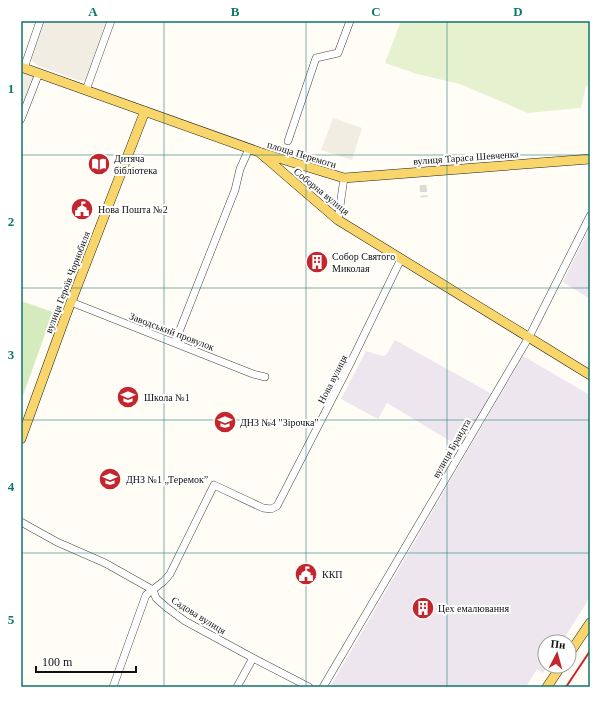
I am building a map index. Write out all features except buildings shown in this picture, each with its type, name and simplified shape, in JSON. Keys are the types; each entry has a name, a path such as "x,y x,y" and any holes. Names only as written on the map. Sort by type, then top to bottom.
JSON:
{"main road":[{"name":"Соборна вулиця","path":"23,68 260,152 338,220 590,375"},
{"name":"вулиця Героїв Чорнобиля","path":"21,439 71,302 145,111"},
{"name":"площа Перемоги","path":"260,152 344,178"},
{"name":"вулиця Тараса Шевченка","path":"344,178 590,159"},
{"path":"577,642 590,623"},
{"path":"547,687 556,674"}],"street":[{"path":"23,68 40,21"},
{"path":"86,90 111,21"},
{"path":"288,141 316,58 338,53 350,21"},
{"path":"21,119 39,74"},
{"path":"175,342 234,190 240,169 249,149"},
{"name":"площа Перемоги","path":"338,220 344,178"},
{"name":"вулиця Брандта","path":"323,687 529,338 590,216"},
{"name":"Нова вулиця","path":"153,590 170,574 214,485 262,508 270,509 277,506 349,366 401,260"},
{"name":"Заводський провулок","path":"71,302 253,374 265,377"},
{"name":"Садова вулиця","path":"21,522 57,542 105,563 153,590 156,598 185,621 309,687"},
{"path":"135,626 146,586"},
{"path":"113,687 146,595 153,590"},
{"path":"237,687 253,658"}],"shaded area":[{"path":"43,21 111,21 86,80 78,80 39,66 32,61 30,56"},
{"path":"23,72 34,76 21,107 21,77"},
{"path":"333,118 362,128 352,160 321,150"},
{"path":"590,227 590,299 563,282"},
{"path":"395,340 492,394 460,447 387,403 378,419 341,399 366,351 382,356 386,355"},
{"path":"523,356 590,395 590,597 567,634 537,634 537,669 526,687 330,687"}],"green space":[{"path":"401,21 590,21 590,86 586,86 581,108 528,113 460,84 417,74 385,63"},
{"path":"21,301 53,312 21,401"}],"tunnel":[{"path":"423,185 424,197"}],"railway":[{"path":"566,687 590,651"}],"place":[{"name":"Дитяча бібліотека","path":"99,164"},
{"name":"Нова Пошта №2","path":"82,209"},
{"name":"Собор Святого Миколая","path":"317,262"},
{"name":"Школа №1","path":"128,397"},
{"name":"ДНЗ №4 \"Зірочка\"","path":"225,422"},
{"name":"ДНЗ №1 „Теремок”","path":"110,479"},
{"name":"ККП","path":"306,574"},
{"name":"Цех емалювання","path":"423,608"}]}
